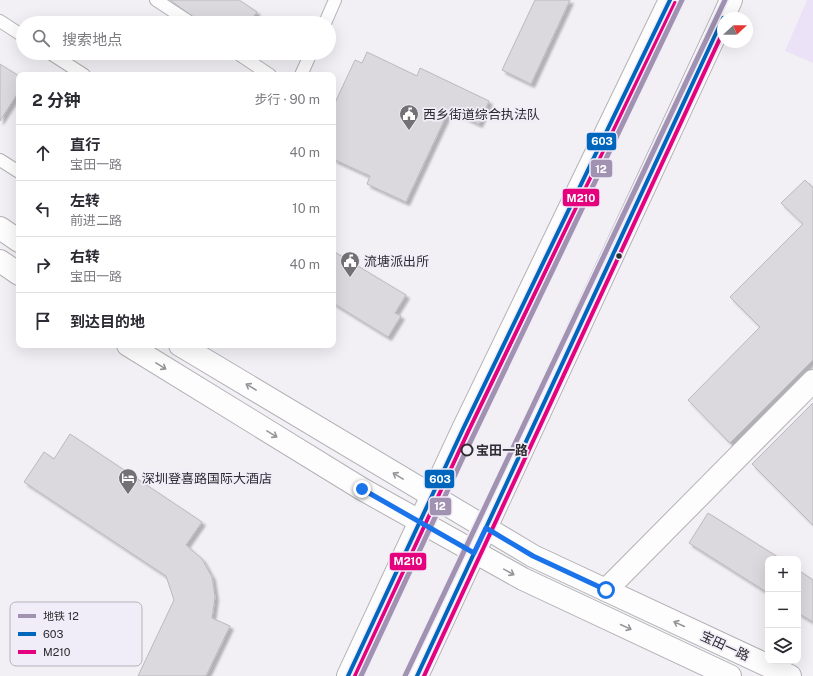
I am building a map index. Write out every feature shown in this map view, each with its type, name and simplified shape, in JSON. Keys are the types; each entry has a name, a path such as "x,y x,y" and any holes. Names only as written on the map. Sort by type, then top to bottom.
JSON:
{"main road":[{"path":"348,676 420,521 670,0"},
{"path":"726,12 732,0"},
{"path":"417,676 717,31"},
{"path":"0,228 16,239"},
{"path":"0,261 16,272"},
{"name":"宝田一路","path":"133,348 362,489 523,580 730,676"},
{"name":"宝田一路","path":"185,348 533,556 790,676"},
{"path":"606,590 813,381"}],"lane":[{"path":"156,0 180,16"},
{"path":"328,16 335,0"},
{"path":"0,21 16,31"},
{"path":"61,60 79,72"},
{"path":"248,60 266,72"},
{"path":"302,72 308,60"},
{"path":"0,160 16,170"}],"shaded area":[{"path":"807,0 813,0 813,63 785,51"}],"building":[{"path":"170,0 239,0 257,12 254,16 192,16"},
{"path":"535,0 570,0 531,84 502,70"},
{"path":"367,52 417,76 420,68 489,101 479,124 449,110 406,202 367,184 370,176 336,160 336,101 355,60 362,63"},
{"path":"0,64 16,74 16,96 0,121"},
{"path":"805,180 813,188 813,360 730,443 688,400 760,327 730,297 803,224 781,203"},
{"path":"336,253 406,295 395,313 401,316 388,337 336,305"},
{"path":"813,403 813,525 752,464"},
{"path":"70,434 202,522 186,545 202,559 212,577 215,597 212,618 230,626 206,676 138,676 174,600 166,576 24,482 44,452 54,459"},
{"path":"708,513 776,556 765,556 765,591 689,543"},
{"path":"801,572 813,580 813,622 801,615"}],"metro line":[{"name":"12","path":"361,676 466,451 682,0"},
{"name":"12","path":"405,676 725,0"}],"transit line":[{"name":"603","path":"348,676 463,429 670,0"},
{"name":"M210","path":"355,676 468,432 675,3"},
{"name":"603","path":"417,676 717,31"},
{"name":"M210","path":"424,676 717,45"}],"place":[{"name":"西乡街道综合执法队","path":"409,131"},
{"name":"流塘派出所","path":"350,278"},
{"name":"宝田一路","path":"467,450"},
{"name":"深圳登喜路国际大酒店","path":"128,495"}],"route":[{"path":"362,489 474,553 486,528 533,556 606,590"}]}
